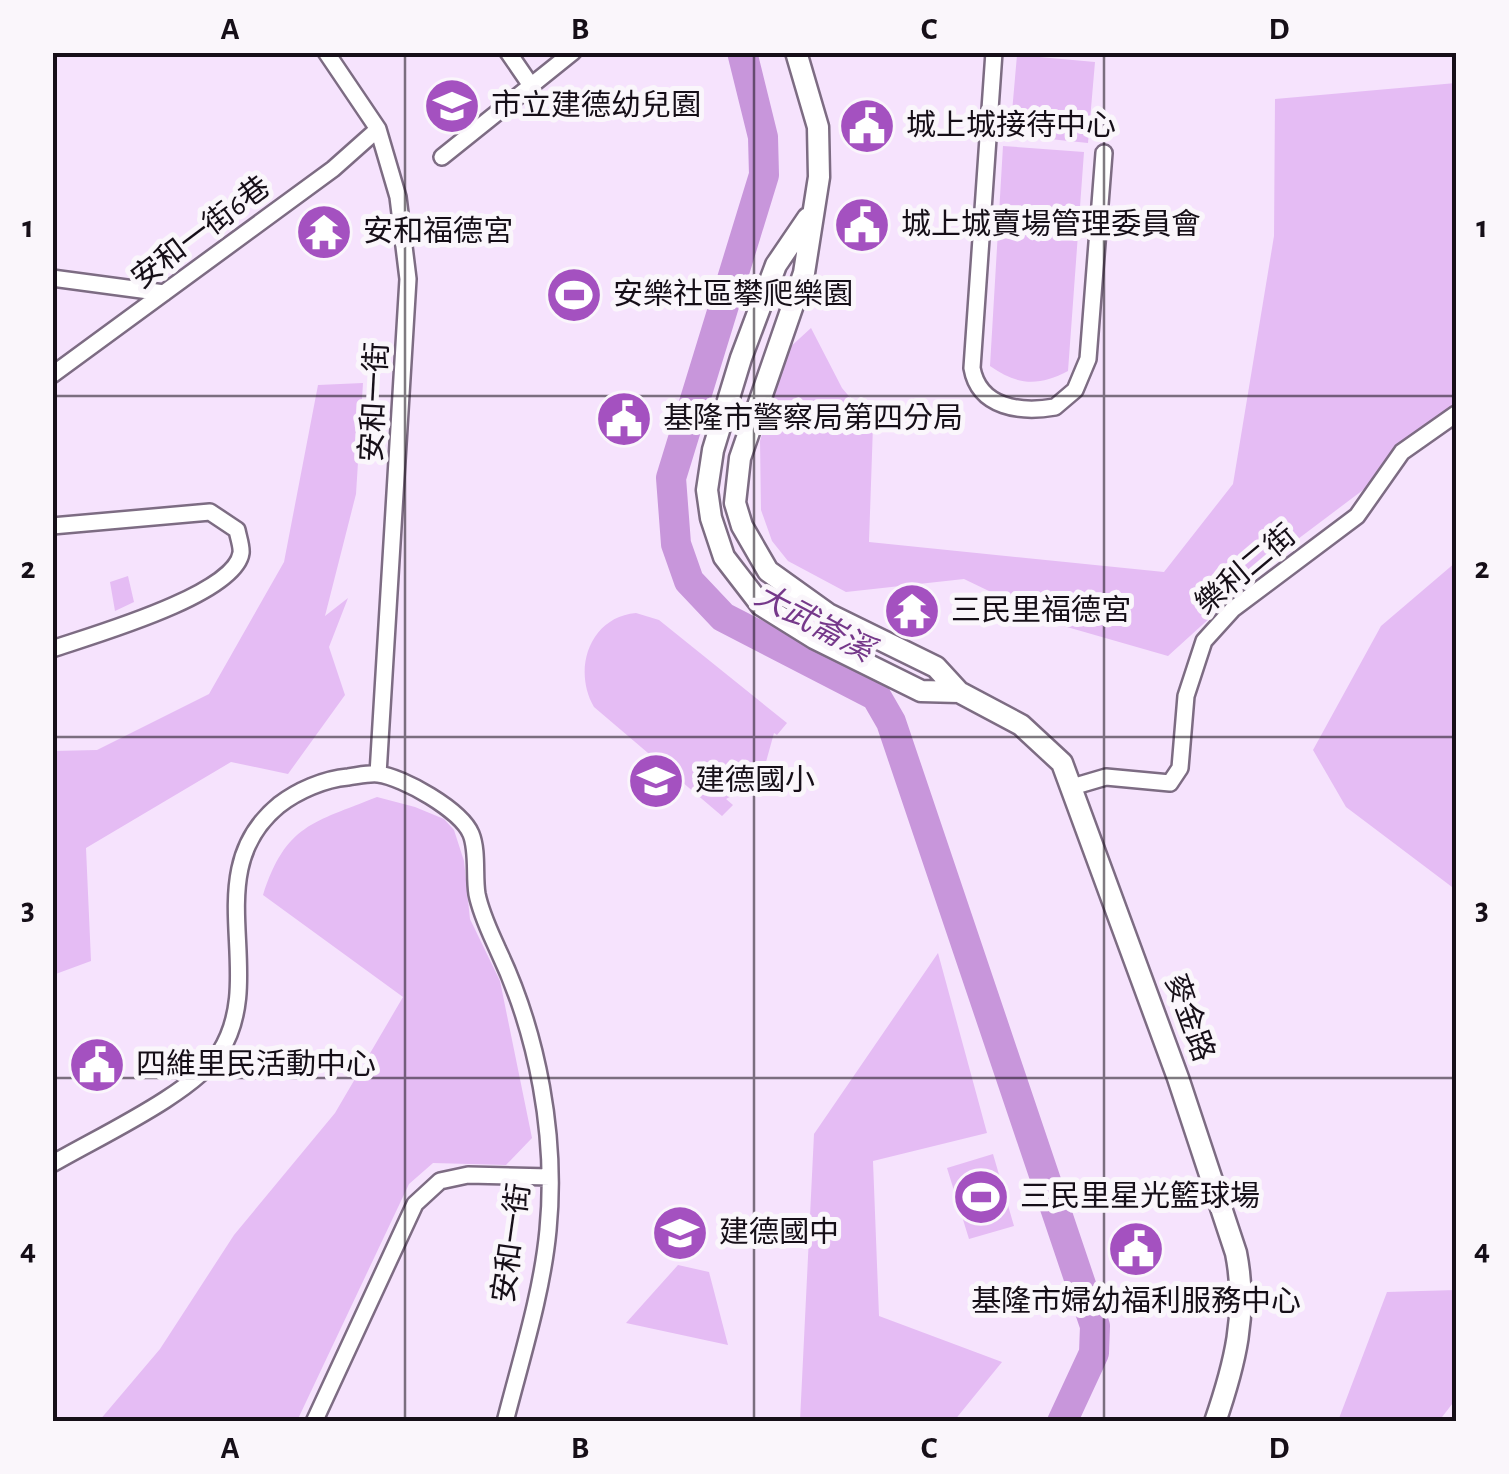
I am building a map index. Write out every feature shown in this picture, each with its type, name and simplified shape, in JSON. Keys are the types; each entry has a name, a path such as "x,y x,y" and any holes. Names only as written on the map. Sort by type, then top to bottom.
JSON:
{"street":[{"name":"安和一街","path":"326,52 378,130 398,197 408,279 378,774 434,798 455,813 471,834 484,920 529,1031 547,1130 548,1231 505,1422"},
{"path":"508,52 532,86"},
{"path":"442,158 574,52"},
{"name":"麥金路","path":"796,52 818,127 819,177 804,272 740,458 735,503 749,542 768,570 828,614 936,667 958,692 1043,741 1062,763 1207,1160 1236,1253 1242,1282 1240,1334 1215,1422"},
{"path":"994,52 972,368 982,392 1008,408 1056,407 1082,378 1088,359 1104,154"},
{"name":"安和一街6巷","path":"52,375 334,168 378,130"},
{"name":"麥金路","path":"812,212 776,264 713,450 707,490 724,557 761,605 814,638 921,691 958,692"},
{"path":"52,278 164,293"},
{"path":"741,358 770,368"},
{"name":"樂利二街","path":"1072,786 1106,777 1170,783 1180,768 1186,696 1204,641 1233,609 1357,516 1402,452 1456,414"},
{"path":"52,526 210,512 237,530 241,553 232,571 199,592 156,613 52,649"},
{"path":"52,1164 197,1080 219,1054 233,1027 237,994 235,896 239,865 257,823 291,796 336,778 378,774"},
{"path":"314,1422 414,1204 440,1182 468,1175 550,1177"}],"shaded area":[{"path":"1017,55 1095,62 1088,143 1010,135"},
{"path":"1456,83 1456,420 1290,545 1168,656 1060,625 964,579 846,592 788,561 772,541 761,510 760,441 788,349 811,328 842,388 873,425 869,542 1164,572 1233,484 1274,236 1275,99"},
{"path":"1003,146 1084,152 1068,371 1047,380 1019,380 990,366"},
{"path":"363,383 356,494 325,616 348,598 329,647 345,695 288,774 231,762 86,848 91,961 53,975 53,751 97,750 209,694 284,562 318,385"},
{"path":"1456,562 1456,890 1346,807 1313,750 1381,626"},
{"path":"128,576 134,602 115,611 110,582"},
{"path":"636,613 659,620 787,723 777,735 774,733 761,780 726,799 733,805 722,816 594,707 585,677 590,647 607,624"},
{"path":"377,797 444,819 454,830 464,861 470,919 500,981 532,1138 506,1165 433,1163 409,1184 297,1421 99,1421 160,1349 234,1235 335,1113 403,997 263,895 272,871 292,840 319,821"},
{"path":"938,953 987,1133 873,1161 879,1316 1002,1362 954,1421 800,1421 814,1134"},
{"name":"三民里星光籃球場","path":"993,1154 1014,1226 969,1239 947,1168"},
{"path":"678,1265 709,1272 728,1345 626,1323"},
{"path":"1456,1290 1456,1399 1439,1421 1338,1421 1387,1292"}],"waterway":[{"name":"大武崙溪","path":"742,52 763,137 764,175 671,478 676,544 689,581 723,617 876,696 891,722 1095,1326 1094,1353 1062,1422"}],"place":[{"name":"市立建德幼兒園","path":"452,106"},
{"name":"城上城接待中心","path":"867,126"},
{"name":"城上城賣場管理委員會","path":"862,225"},
{"name":"安和福德宮","path":"324,232"},
{"name":"安樂社區攀爬樂園","path":"574,295"},
{"name":"基隆市警察局第四分局","path":"624,419"},
{"name":"三民里福德宮","path":"912,611"},
{"name":"建德國小","path":"656,781"},
{"name":"四維里民活動中心","path":"97,1065"},
{"name":"三民里星光籃球場","path":"981,1197"},
{"name":"建德國中","path":"680,1233"},
{"name":"基隆市婦幼福利服務中心","path":"1136,1249"}]}
